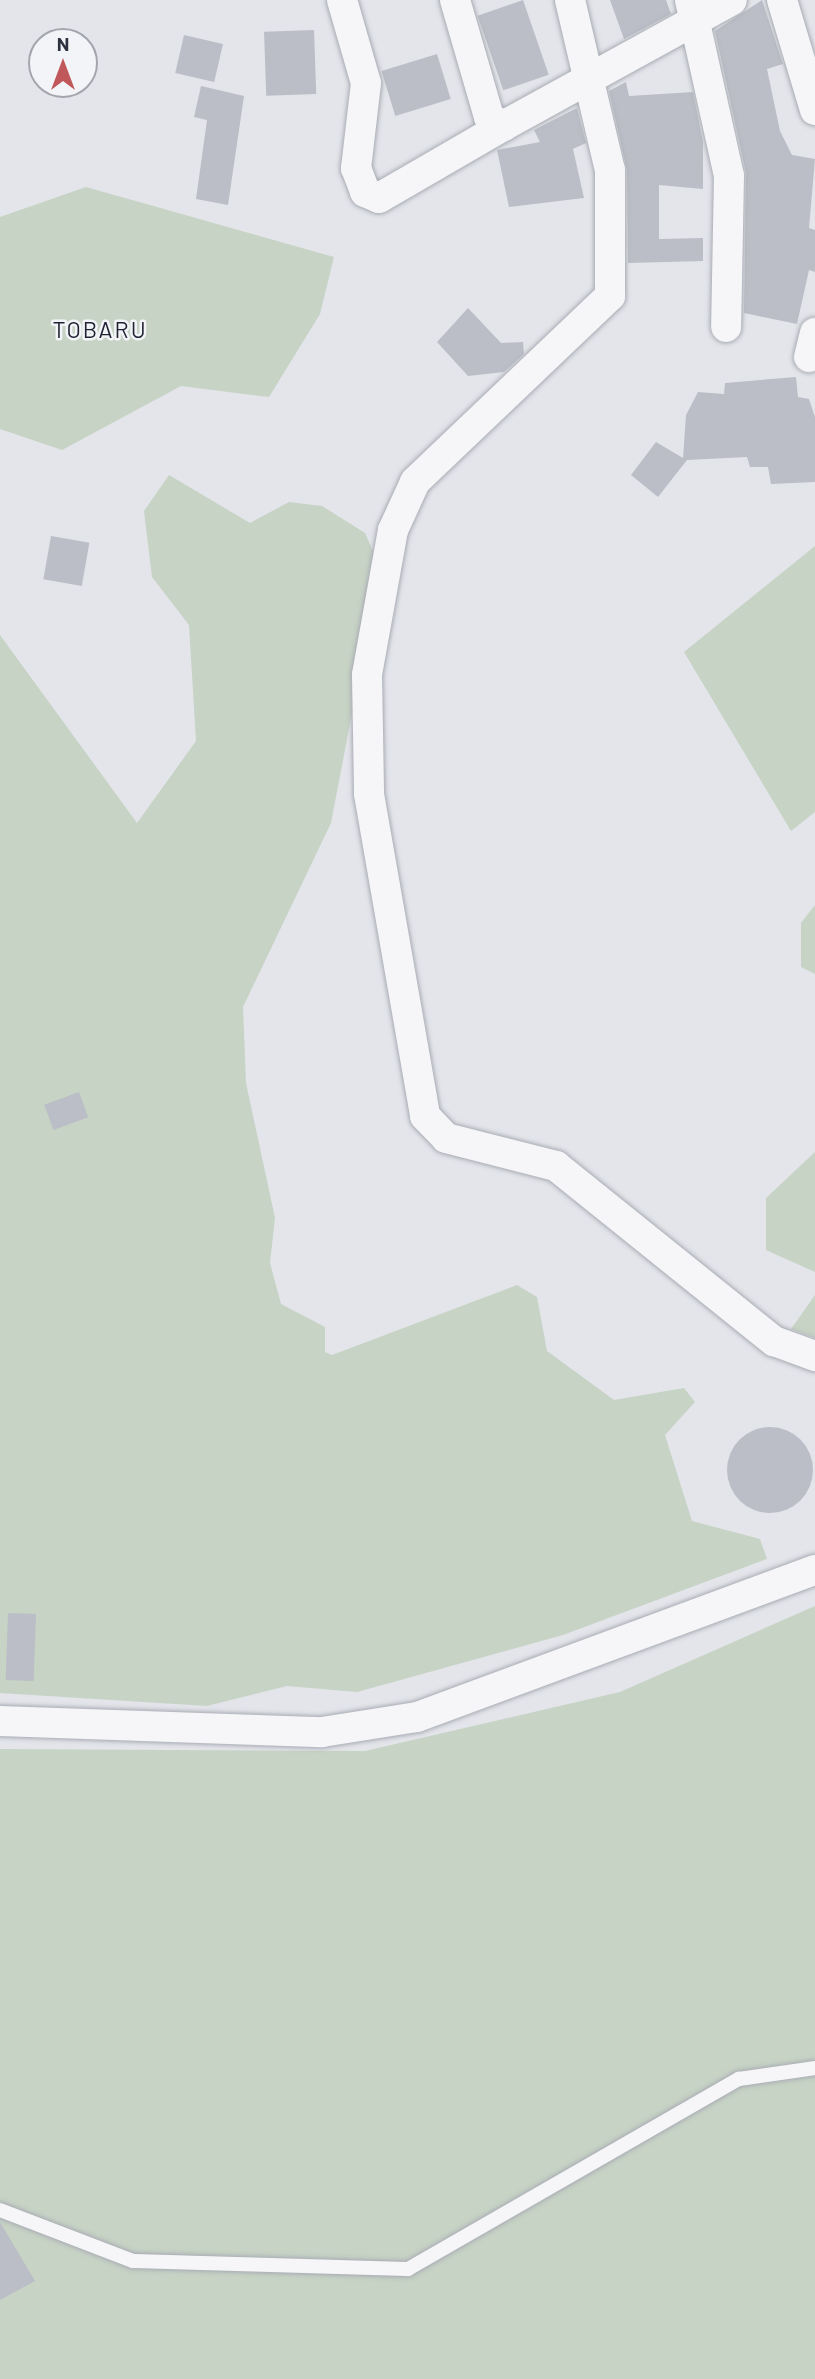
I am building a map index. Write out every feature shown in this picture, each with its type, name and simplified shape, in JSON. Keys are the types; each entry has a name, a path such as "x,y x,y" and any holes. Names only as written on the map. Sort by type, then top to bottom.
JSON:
{"street":[{"path":"342,0 366,83 356,167 365,191 379,198 503,126 593,80 694,11 732,0"},
{"path":"455,0 489,117 503,126"},
{"path":"570,0 593,80 610,170 610,296 415,482 393,530 367,675 369,794 425,1116 446,1138 556,1166 774,1341 815,1356"},
{"path":"782,0 815,110"},
{"path":"694,11 729,176 726,327"},
{"path":"0,1720 322,1732 417,1717 815,1570"}],"lane":[{"path":"0,2210 133,2261 408,2269 739,2079 815,2068"}],"green space":[{"path":"86,187 334,257 320,314 269,397 181,386 62,450 0,429 0,217"},
{"path":"169,475 250,523 289,502 322,506 365,533 380,567 331,823 243,1007 246,1083 275,1218 270,1263 281,1304 325,1327 325,1352 332,1355 517,1285 537,1297 547,1351 614,1400 684,1388 695,1402 665,1435 692,1521 760,1539 767,1559 563,1635 357,1692 287,1686 207,1706 0,1693 0,635 137,823 196,741 189,625 152,577 144,511"},
{"path":"815,546 815,812 791,831 684,652"},
{"path":"815,905 815,974 801,967 801,923"},
{"path":"815,1152 815,1272 766,1250 766,1198"},
{"path":"815,1295 815,1338 791,1329"},
{"path":"815,1606 815,2379 0,2379 0,1749 365,1751 620,1692"}],"building":[{"path":"523,0 549,75 503,90 478,16"},
{"path":"610,0 666,0 671,14 624,39"},
{"path":"762,0 783,64 767,69 780,131 792,155 815,159 809,228 815,230 815,272 809,270 797,324 744,313 746,173 715,31"},
{"path":"314,30 316,94 266,96 264,32"},
{"path":"184,35 223,44 214,82 175,73"},
{"path":"437,54 451,99 395,116 382,71"},
{"path":"626,82 629,96 693,92 703,142 703,189 659,185 659,239 703,238 703,261 628,263 627,170 609,91"},
{"path":"201,86 244,96 228,205 196,199 207,120 194,117"},
{"path":"577,108 586,143 573,149 584,198 509,207 497,150 540,142 534,130"},
{"path":"468,308 501,343 523,342 524,354 504,372 468,376 437,342"},
{"path":"796,377 798,397 809,399 815,417 815,482 771,484 768,467 750,467 747,457 687,460 658,497 631,475 656,442 683,458 686,415 698,392 724,394 725,383"},
{"path":"51,536 89,543 82,586 43,579"},
{"path":"79,1092 88,1117 53,1130 44,1105"},
{"path":"770,1427 794,1434 806,1446 813,1470 806,1494 794,1506 770,1513 746,1506 734,1494 727,1470 734,1446 746,1434"},
{"path":"8,1613 36,1614 34,1681 6,1680"},
{"path":"0,2222 35,2281 0,2300"}],"district":[{"name":"TOBARU","path":"100,329"}]}
